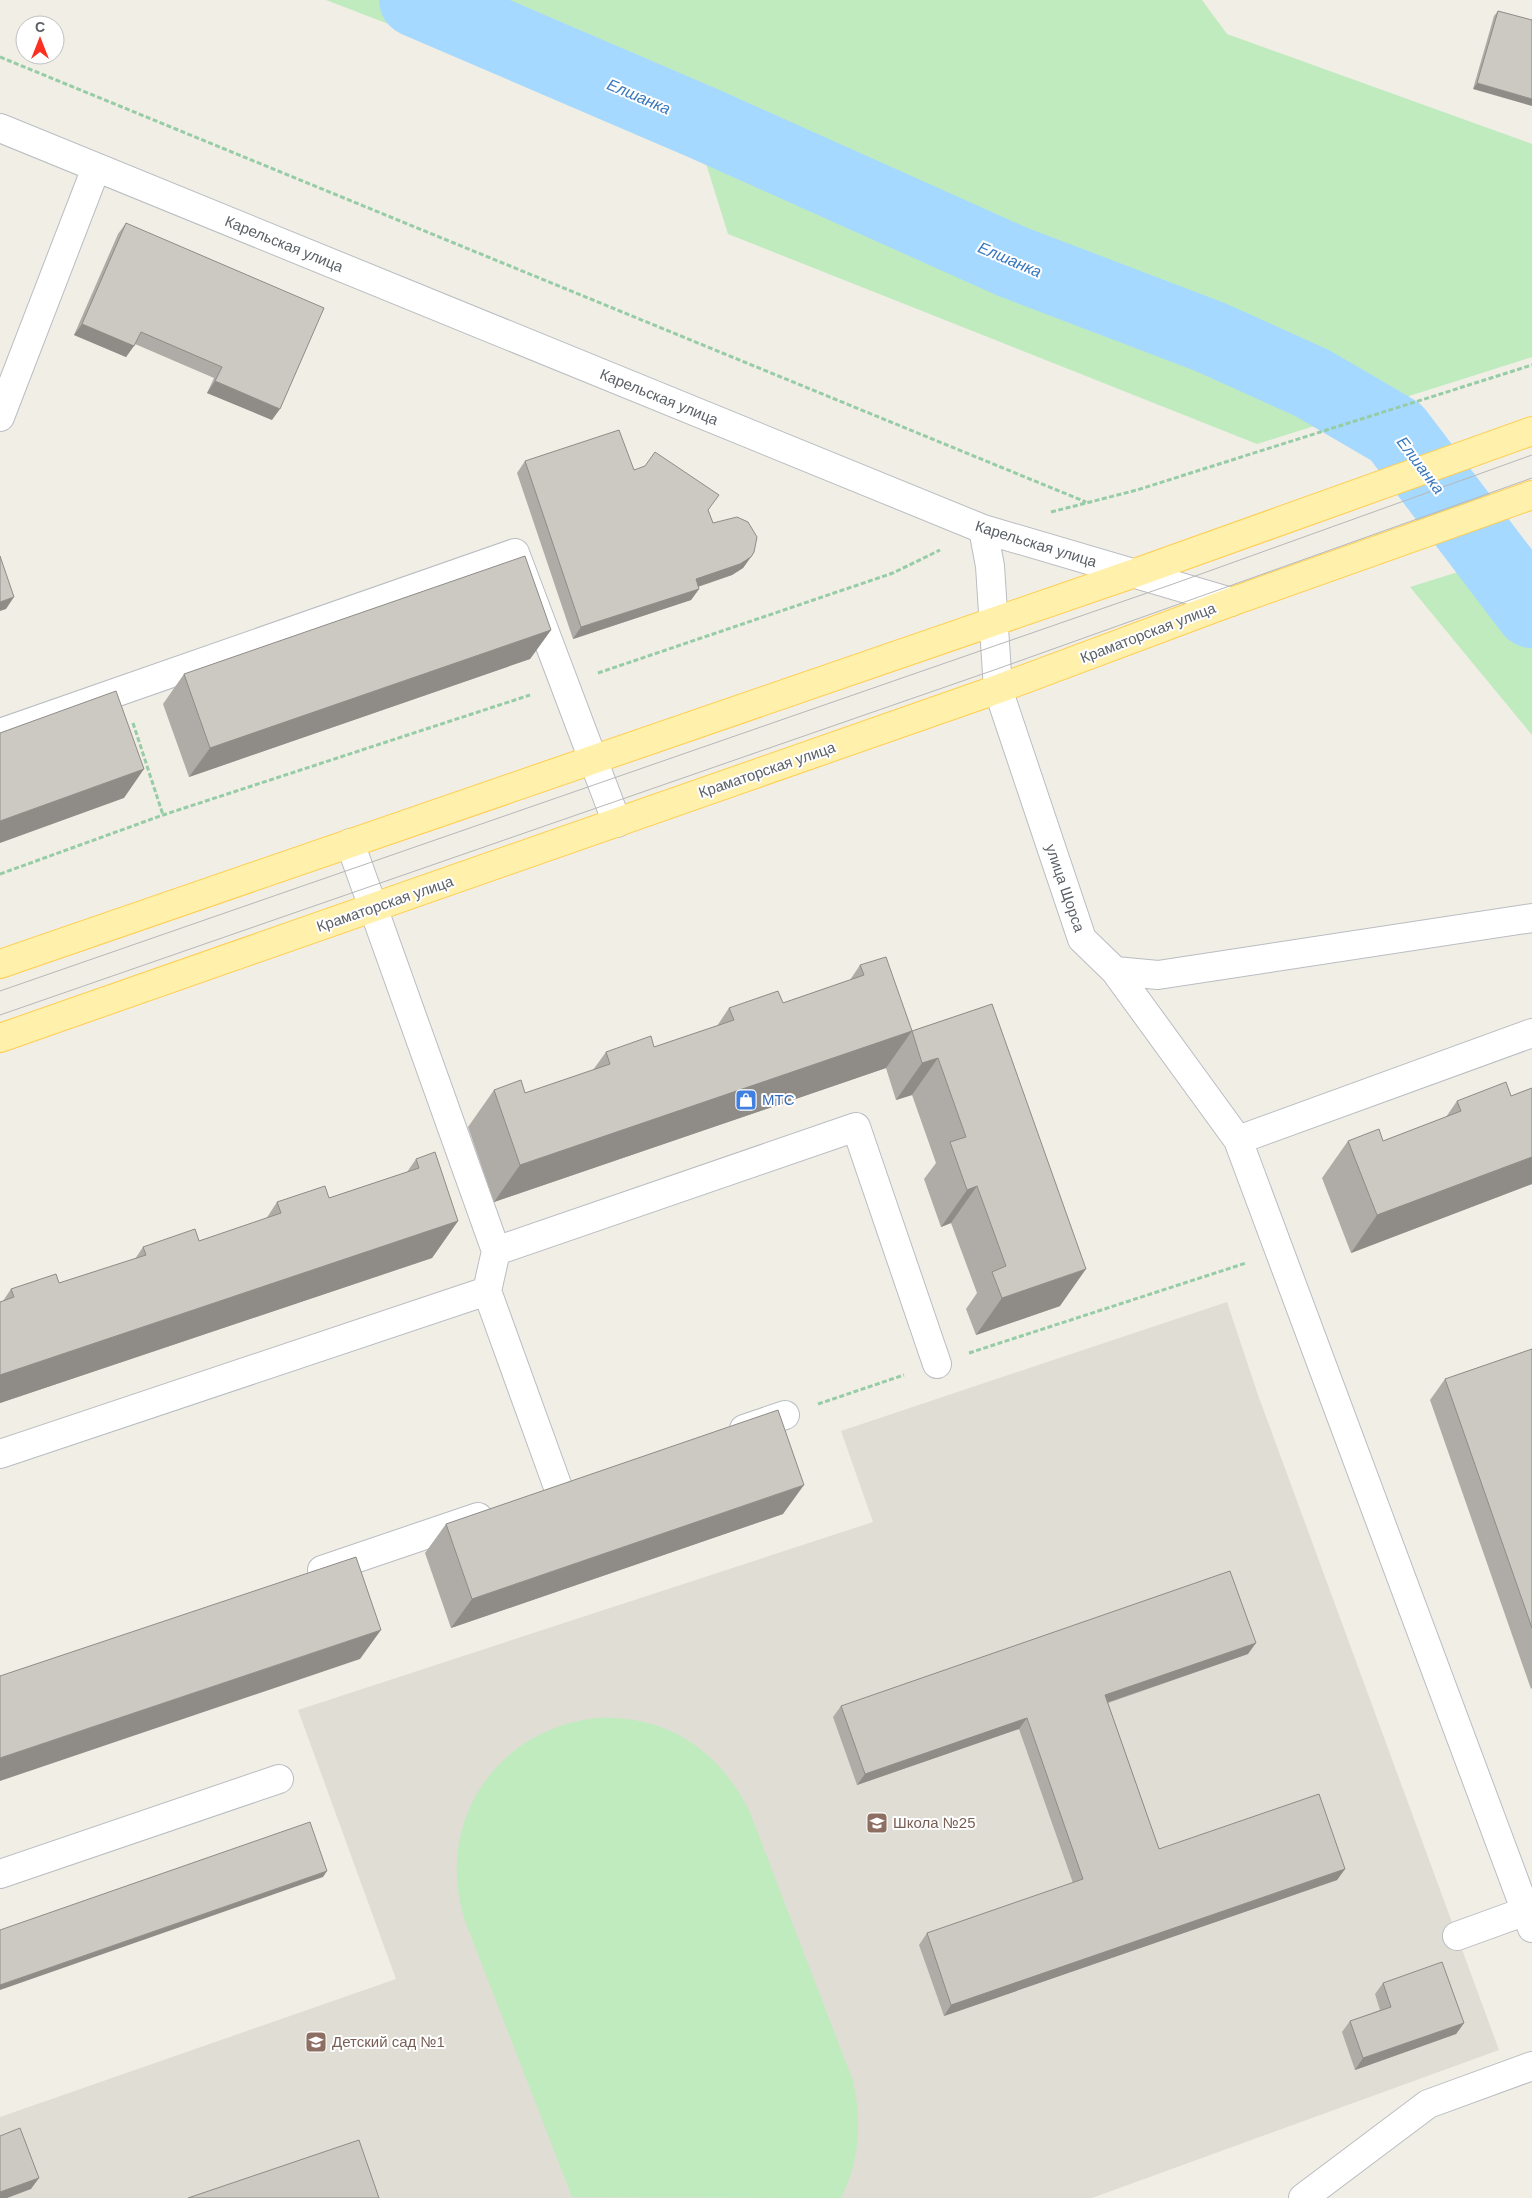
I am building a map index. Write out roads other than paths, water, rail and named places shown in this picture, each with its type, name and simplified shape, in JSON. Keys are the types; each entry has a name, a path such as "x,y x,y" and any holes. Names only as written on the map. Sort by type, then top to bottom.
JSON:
{"main road":[{"path":"0,964 1136,573 1532,431"},
{"name":"Краматорская улица","path":"0,1038 998,689 1231,602 1532,495"}],"street":[{"name":"Карельская улица","path":"0,128 983,529 1231,602"},
{"path":"0,417 96,168"},
{"name":"улица Щорса","path":"983,529 990,566 998,689 1082,939 1114,971 1238,1140 1522,1871 1529,1919"},
{"path":"0,732 515,553 617,823"},
{"path":"350,843 496,1251 487,1291 549,1493 587,1481"},
{"path":"1114,971 1158,975 1532,918"},
{"path":"1238,1140 1532,1033"},
{"path":"496,1251 856,1127 937,1364"},
{"path":"0,1454 487,1291"},
{"path":"719,1437 785,1415"},
{"path":"303,1576 502,1509"},
{"path":"0,1874 279,1779"},
{"path":"1457,1936 1529,1919"},
{"path":"1303,2198 1428,2104 1532,2066"}],"waterway":[{"name":"Елшанка","path":"416,0 705,124 1013,262 1210,337 1312,383 1396,432 1532,611"}],"tram line":[{"path":"0,991 1173,584 1532,455"},
{"path":"0,1015 997,669 1532,478"}],"place":[{"name":"МТС","path":"746,1100"},
{"name":"Школа №25","path":"877,1823"},
{"name":"Детский сад №1","path":"316,2042"}]}
